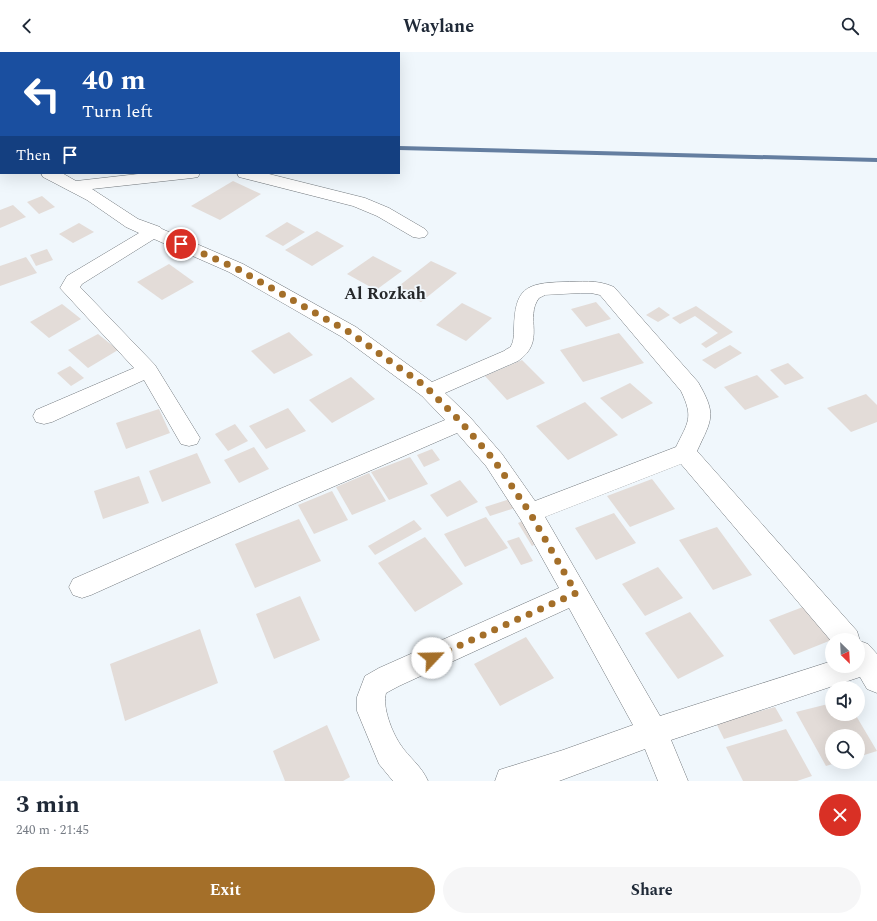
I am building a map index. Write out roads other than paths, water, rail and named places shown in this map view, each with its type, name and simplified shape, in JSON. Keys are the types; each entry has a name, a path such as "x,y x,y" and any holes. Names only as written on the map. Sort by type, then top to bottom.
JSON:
{"street":[{"path":"51,174 93,196 132,223 154,231 236,268 349,332 430,391 461,422 494,460 530,513 653,732 672,781"},
{"path":"74,186 183,174"},
{"path":"249,174 359,202 383,212 419,233"},
{"path":"154,231 74,280 70,288 148,370 189,438"},
{"path":"430,391 511,356 518,351 522,345 525,306 532,293 540,290 582,286 600,288 612,296 690,387 697,399 702,414 699,426 685,453 530,513"},
{"path":"44,416 148,370"},
{"path":"82,587 282,498 461,422"},
{"path":"685,453 841,633"},
{"path":"413,781 389,754 371,711 371,697 375,685 389,677 576,593"},
{"path":"510,781 563,765 653,732 840,673"}],"waterway":[{"path":"400,148 877,160"}],"district":[{"name":"Al Rozkah","path":"385,294"}]}
